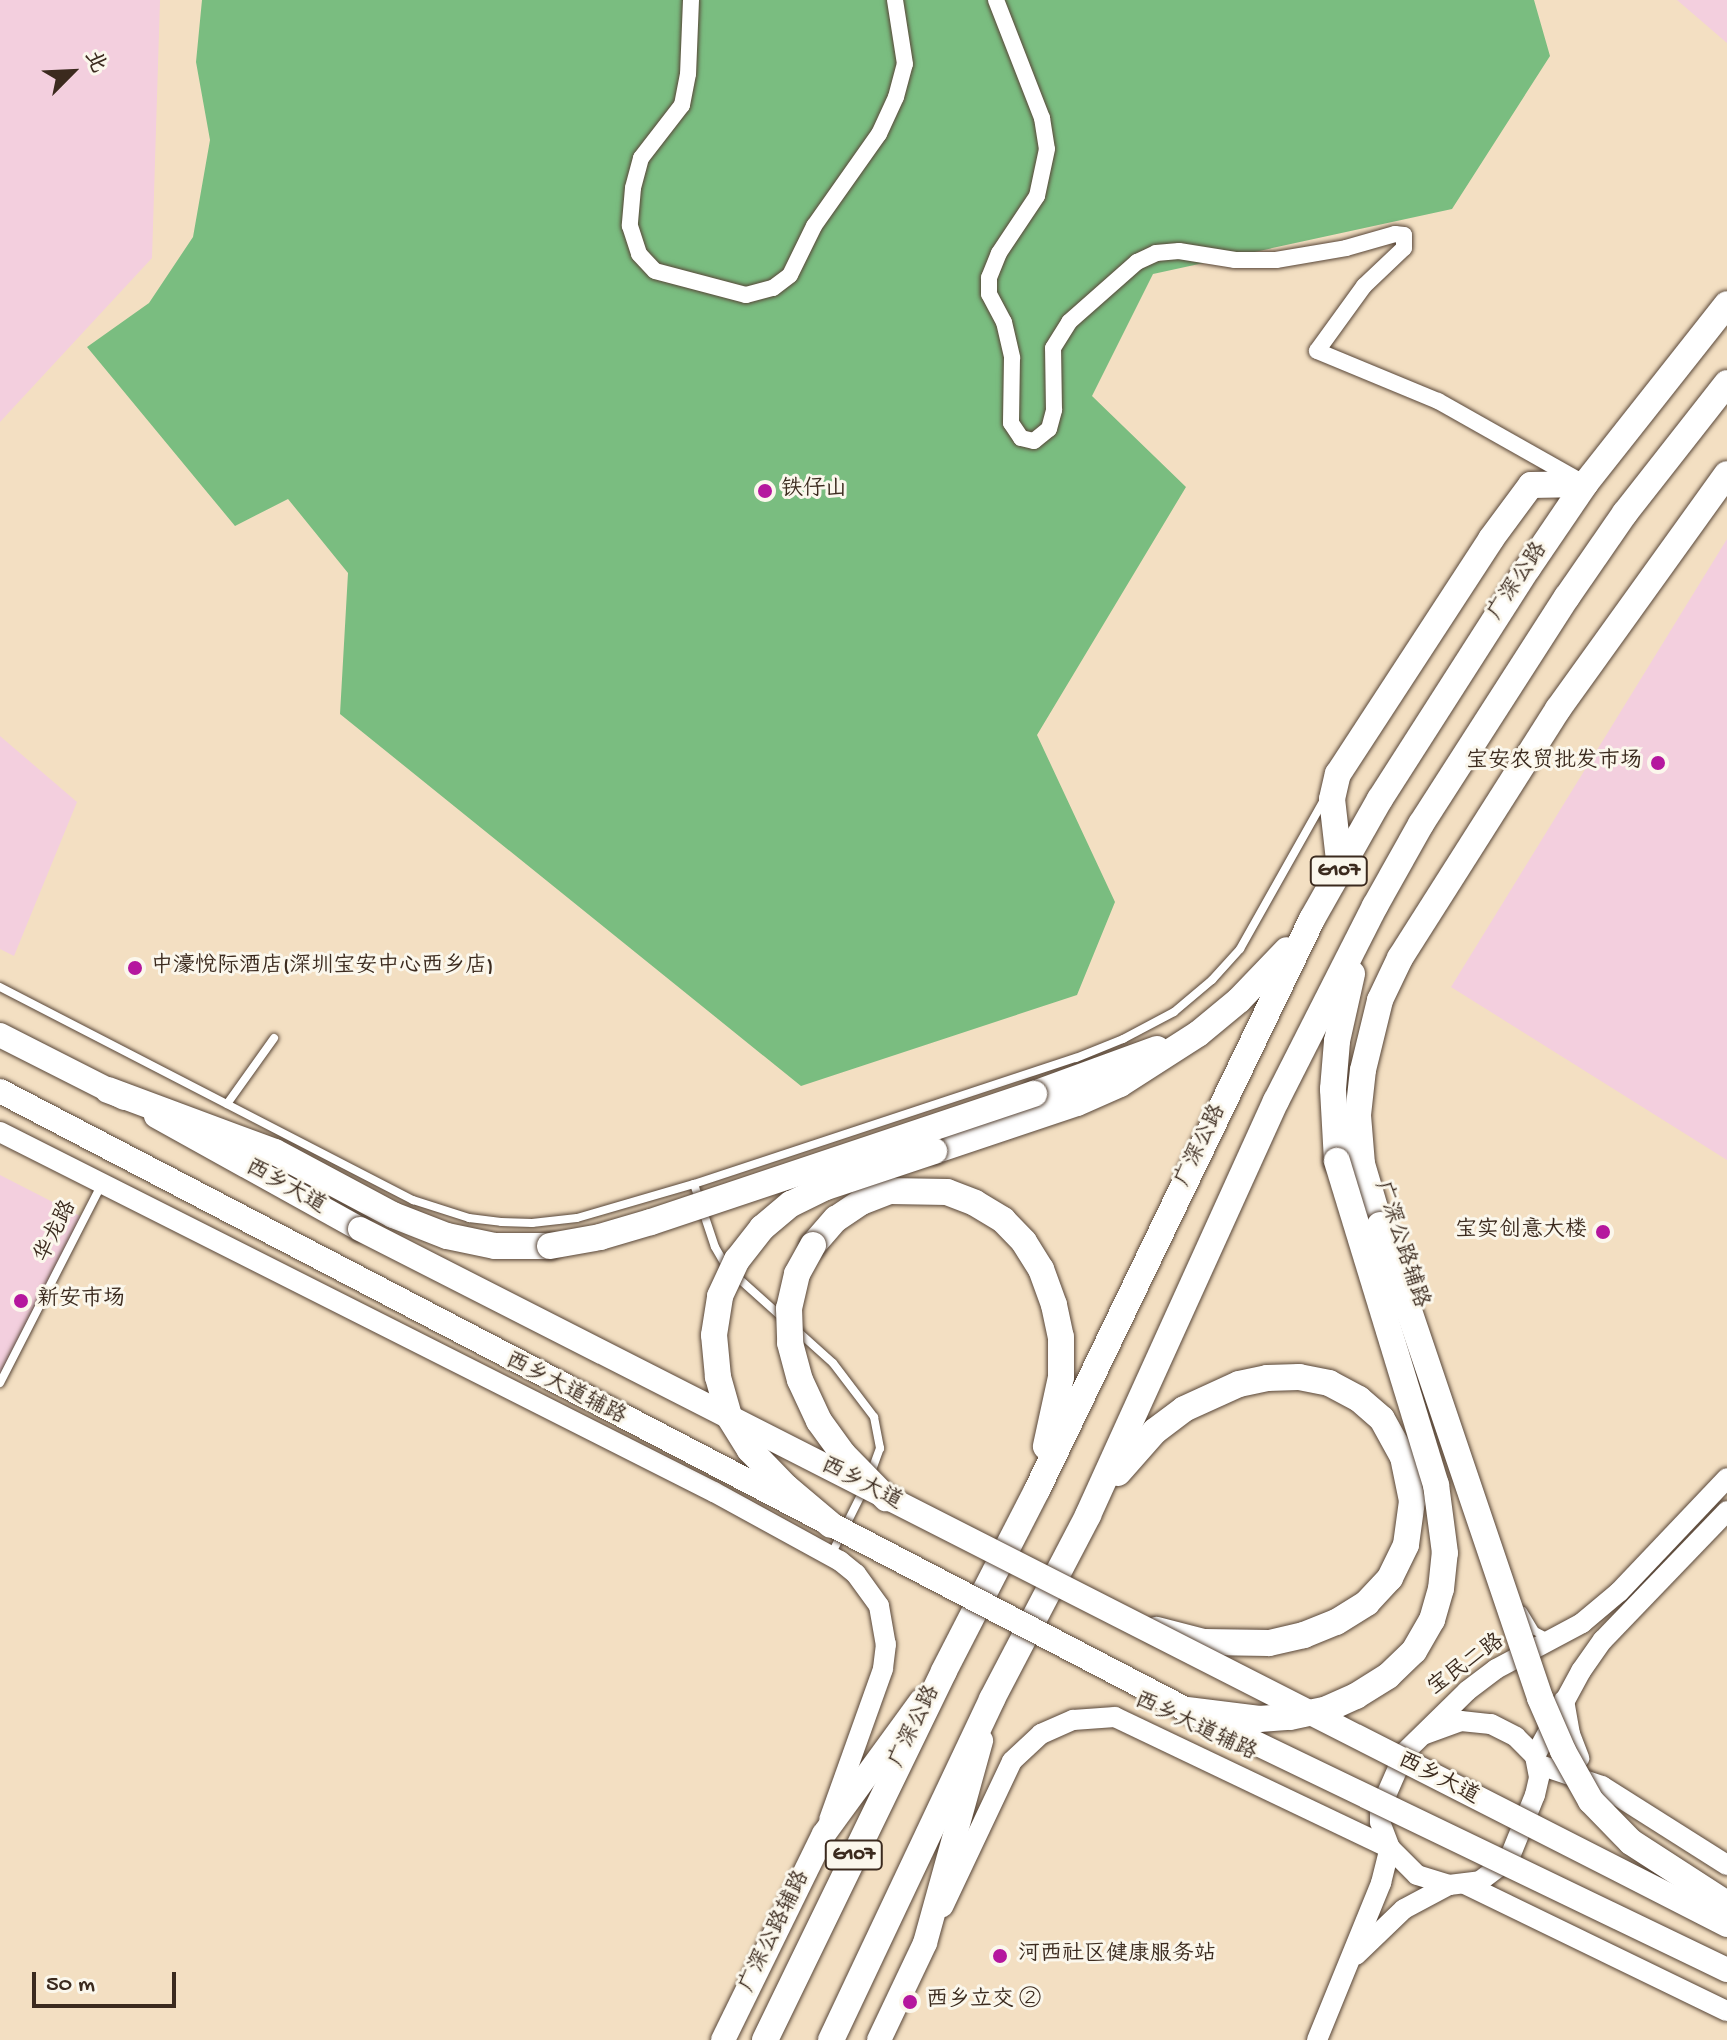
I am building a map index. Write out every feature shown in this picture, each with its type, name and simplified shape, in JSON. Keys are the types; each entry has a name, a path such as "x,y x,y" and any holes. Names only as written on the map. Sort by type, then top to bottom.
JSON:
{"highway":[{"name":"广深公路","path":"765,2040 944,1671 1037,1490 1312,919 1448,689 1585,484 1727,304"},
{"name":"G107","path":"831,2040 992,1699 1088,1515 1276,1101 1375,906 1429,812 1567,597 1625,513 1727,383"},
{"path":"1727,474 1558,709 1400,958 1380,1000 1363,1070 1358,1115 1362,1164 1380,1225 1540,1698 1563,1751 1591,1801 1631,1842 1727,1904"},
{"path":"1340,869 1332,799 1338,774 1491,539 1531,485 1585,484"},
{"path":"1187,1710 1259,1719 1290,1717 1327,1709 1356,1696 1388,1676 1414,1651 1432,1620 1441,1589 1443,1519 1436,1485 1337,1161 1333,1089 1337,1041 1347,988 1375,906"},
{"path":"831,1525 786,1487 750,1450 729,1416 718,1377 714,1335 720,1296 737,1260 762,1228 791,1204 826,1187 1091,1097 1120,1084 1198,1034 1278,962 1312,919"},
{"path":"108,1090 275,1152 393,1215 447,1236 495,1246 550,1246 600,1237 651,1222 1034,1094 1198,1034"},
{"path":"886,1498 843,1454 819,1421 800,1380 790,1343 789,1308 797,1274 813,1245 836,1219 861,1202 890,1191 917,1189 947,1192 975,1203 1003,1220 1024,1242 1041,1269 1061,1337 1061,1377 1037,1490"},
{"path":"1088,1515 1115,1475 1155,1431 1184,1409 1239,1384 1267,1378 1299,1377 1329,1383 1359,1399 1382,1419 1403,1457 1412,1501 1406,1545 1390,1578 1367,1603 1336,1622 1304,1635 1234,1645 1204,1642 1133,1624"}],"main road":[{"name":"西乡大道","path":"0,1035 108,1090 360,1229 1727,1925"},
{"name":"西乡大道","path":"0,1091 1187,1710 1727,1970"},
{"name":"广深公路辅路","path":"723,2040 824,1834 944,1671"},
{"path":"879,2040 925,1943 992,1699"}],"street":[{"path":"691,0 688,74 682,105 641,158 633,188 630,226 639,254 655,271 746,295 773,288 790,275 814,226 879,134 896,97 905,64 895,0"},
{"path":"996,0 1042,118 1047,149 1037,196 999,253 989,278 989,294 1004,322 1012,358 1011,423 1021,438 1034,441 1049,429 1054,410 1053,348 1069,322 1137,262 1156,253 1179,251 1235,260 1276,260 1404,235 1404,248 1364,286 1317,351 1438,401 1585,484"},
{"name":"西乡大道辅路","path":"0,1132 714,1492 831,1556 856,1574 869,1590 885,1623 883,1669 824,1834"},
{"name":"宝民二路","path":"1390,1848 1380,1822 1380,1809 1390,1781 1415,1740 1486,1676 1582,1623 1619,1592 1727,1478"},
{"path":"1352,1960 1404,1909 1457,1884 1495,1872 1509,1859 1535,1795 1536,1760 1564,1700 1603,1640 1727,1511"},
{"path":"1564,1700 1574,1748 1602,1786"},
{"name":"西乡大道辅路","path":"925,1943 1012,1761 1041,1734 1073,1720 1115,1717 1390,1848 1417,1875 1457,1884 1727,2011"},
{"path":"1415,1740 1445,1725 1477,1721 1516,1737 1536,1760 1602,1786 1727,1865"},
{"path":"1317,2040 1352,1960 1390,1848"}],"lane":[{"path":"0,987 413,1200 469,1218 532,1223 577,1218 694,1184 1076,1058 1123,1039 1174,1012 1212,980 1240,949 1338,774"},
{"path":"1395,995 1474,841"},
{"path":"1378,1055 1385,1026"},
{"path":"227,1104 274,1038"},
{"name":"广深公路辅路","path":"1379,1180 1457,1419"},
{"name":"华龙路","path":"0,1383 102,1183"},
{"path":"694,1184 715,1247 727,1268 833,1363 874,1417 880,1435 876,1463 831,1556"},
{"path":"1521,1608 1535,1631 1553,1639"}],"shaded area":[{"path":"0,0 160,0 152,258 0,422"},
{"path":"1677,0 1727,0 1727,43"},
{"name":"宝安农贸批发市场","path":"1727,539 1727,1160 1451,987"},
{"path":"0,736 77,802 14,956 0,949"},
{"name":"新安市场","path":"0,1175 84,1218 0,1385"}],"green space":[{"path":"202,0 1534,0 1550,56 1452,209 1153,274 1092,396 1186,487 1037,735 1115,902 1077,995 801,1086 340,714 348,573 288,499 235,526 87,347 149,303 193,237 210,140 196,62"}],"place":[{"name":"铁仔山","path":"765,491"},
{"name":"宝安农贸批发市场","path":"1658,763"},
{"name":"中濠悦际酒店(深圳宝安中心西乡店)","path":"135,968"},
{"name":"宝实创意大楼","path":"1603,1232"},
{"name":"新安市场","path":"21,1301"},
{"name":"河西社区健康服务站","path":"1000,1956"},
{"name":"西乡立交 ②","path":"910,2002"}]}
